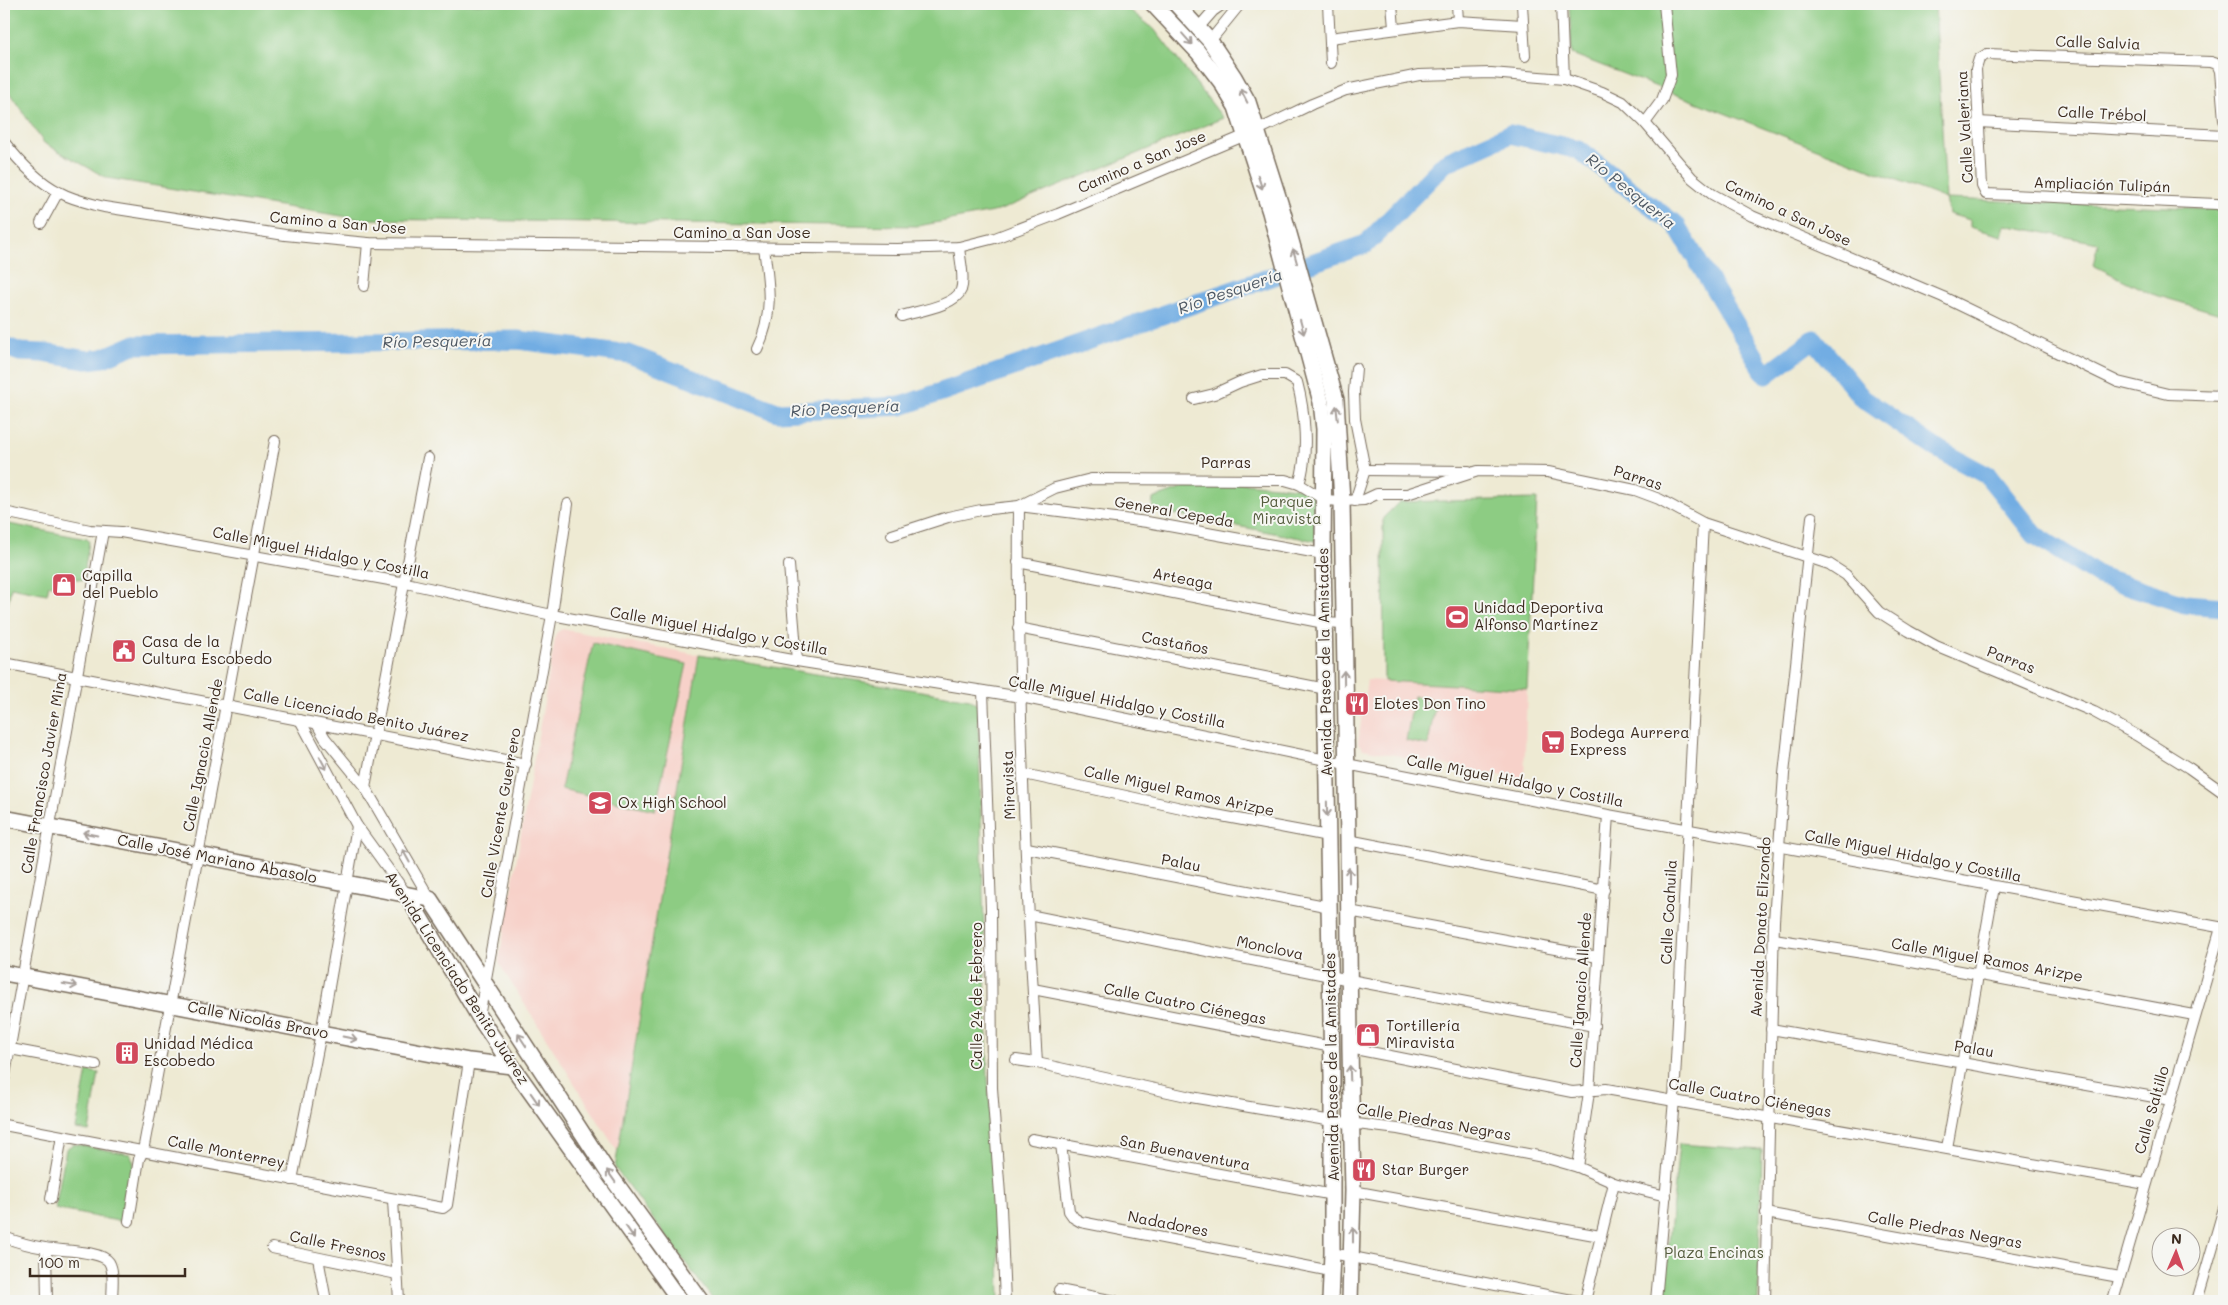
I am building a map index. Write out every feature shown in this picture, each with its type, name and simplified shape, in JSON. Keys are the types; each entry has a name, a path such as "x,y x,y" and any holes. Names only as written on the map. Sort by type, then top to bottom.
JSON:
{"street":[{"name":"Avenida Paseo de la Amistades","path":"1153,4 1185,36 1221,82 1251,133 1336,400 1340,462 1348,501 1343,624 1353,1190 1353,1257 1350,1301"},
{"name":"Avenida Paseo de la Amistades","path":"1176,4 1210,40 1234,77 1248,102 1251,133"},
{"path":"1199,27 1213,11 1223,4"},
{"path":"1328,4 1331,64"},
{"path":"1392,4 1394,28"},
{"path":"1457,4 1458,21"},
{"path":"1522,4 1525,56"},
{"path":"1562,4 1564,80"},
{"path":"1645,123 1662,100 1671,75 1664,4"},
{"path":"1210,40 1235,6"},
{"path":"1330,38 1458,21 1523,25"},
{"name":"Calle Salvia","path":"1979,59 1987,54 2211,62 2217,64 2220,71 2224,120"},
{"name":"Calle Valeriana","path":"1979,59 1976,78 1978,122 1982,186 1986,194"},
{"name":"Camino a San Jose","path":"4,142 23,165 58,192 104,207 285,235 368,243 897,250 959,247 995,238 1027,227 1251,133 1346,90 1419,75 1491,73 1564,80 1602,92 1623,102 1645,123 1692,178 1712,194 1752,216 1943,297 2118,382 2168,394 2224,396"},
{"name":"Calle Trébol","path":"1978,122 2224,135"},
{"path":"41,223 58,192"},
{"name":"Ampliación Tulipán","path":"1986,194 2222,204"},
{"name":"Avenida Paseo de la Amistades","path":"1276,210 1314,372 1324,429 1323,554 1332,1047 1333,1195 1330,1301"},
{"path":"364,286 368,243"},
{"path":"902,316 950,302 958,296 962,284 959,247"},
{"path":"757,349 763,337 770,299 764,248"},
{"path":"1348,501 1366,470 1355,419 1354,392 1356,368"},
{"path":"1194,399 1214,394 1240,382 1262,375 1285,375 1298,382 1304,406 1304,470 1298,484"},
{"name":"Calle Ignacio Allende","path":"129,1221 139,1159 143,1151 199,856 275,441"},
{"path":"365,787 406,583 428,458"},
{"path":"1366,470 1478,472"},
{"name":"Parras","path":"892,535 948,517 981,510 1019,506 1055,488 1091,479 1265,478 1285,480 1298,484 1324,500 1348,501 1364,500 1377,494 1407,494 1478,472 1548,472 1608,483 1647,494 1703,523 1807,555 1829,564 1846,575 1879,612 1909,631 1936,646 2094,712 2136,734 2224,793"},
{"name":"Calle Vicente Guerrero","path":"479,1017 552,615 568,504"},
{"name":"General Cepeda","path":"1019,506 1147,522 1323,554"},
{"name":"Miravista","path":"1019,506 1018,628 1020,697 1037,1063"},
{"name":"Calle Miguel Hidalgo y Costilla","path":"4,512 103,532 121,532 406,583 552,615 797,661 1020,697 1326,760 1608,815 1994,887 2144,912 2222,928"},
{"name":"Avenida Donato Elizondo","path":"1764,1301 1768,1116 1779,846 1784,774 1812,517"},
{"name":"Calle Coahuila","path":"1656,1301 1674,1100 1703,523"},
{"name":"Calle Francisco Javier Mina","path":"4,1080 7,1048 50,826 103,532"},
{"name":"Arteaga","path":"1018,562 1324,623 1343,624"},
{"path":"789,564 797,661"},
{"name":"Castaños","path":"1018,628 1326,689"},
{"name":"Calle Licenciado Benito Juárez","path":"4,663 526,764"},
{"name":"Calle 24 de Febrero","path":"983,691 991,909 992,1088 1001,1208 1005,1301"},
{"name":"Avenida Licenciado Benito Juárez","path":"300,720 357,826 407,895 479,1017 680,1301"},
{"name":"Avenida Licenciado Benito Juárez","path":"317,724 325,738 365,787 430,899 608,1171 701,1301"},
{"name":"Calle Miguel Ramos Arizpe","path":"1024,774 1200,812 1328,836"},
{"name":"Calle Ignacio Allende","path":"1578,1167 1589,1092 1608,815"},
{"name":"Calle José Mariano Abasolo","path":"4,818 430,899"},
{"path":"292,1180 321,1033 357,826"},
{"path":"1348,840 1604,890"},
{"name":"Palau","path":"1027,848 1330,907"},
{"path":"1947,1148 1994,887"},
{"path":"1349,911 1598,957"},
{"name":"Monclova","path":"1029,915 1350,980 1594,1026"},
{"name":"Calle Saltillo","path":"2113,1301 2194,1015 2222,928"},
{"name":"Calle Miguel Ramos Arizpe","path":"1774,939 1869,954 2194,1015"},
{"name":"Calle Nicolás Bravo","path":"4,973 469,1061 512,1066"},
{"name":"Calle Cuatro Ciénegas","path":"1033,989 1332,1047"},
{"name":"Palau","path":"1771,1029 2171,1100"},
{"path":"7,1048 96,1065"},
{"name":"Calle Cuatro Ciénegas","path":"1350,1048 1572,1092 1606,1089 2146,1184"},
{"name":"Calle Piedras Negras","path":"1016,1060 1191,1097 1332,1121 1398,1129 1543,1157 1578,1167 1614,1183 1666,1196"},
{"name":"Calle Monterrey","path":"4,1125 442,1208 446,1204 469,1061"},
{"path":"51,1200 62,1136"},
{"name":"San Buenaventura","path":"1032,1139 1333,1195"},
{"name":"Nadadores","path":"1061,1144 1070,1211 1074,1218 1081,1222 1332,1271"},
{"path":"1585,1301 1614,1183"},
{"path":"1353,1190 1600,1236"},
{"path":"393,1200 398,1301"},
{"path":"2197,1301 2224,1209"},
{"name":"Calle Piedras Negras","path":"1766,1213 2119,1277"},
{"path":"4,1237 46,1249 95,1255 108,1261 111,1271 112,1301"},
{"name":"Calle Fresnos","path":"272,1248 397,1274"},
{"path":"46,1249 46,1301"},
{"path":"1332,1253 1577,1301"},
{"path":"318,1258 326,1301"},
{"path":"1059,1290 1090,1299 1115,1301"}],"shaded area":[{"name":"Ox High School","path":"562,629 699,655 617,1151 500,965 499,960 556,633"},
{"path":"1367,680 1527,689 1524,780 1363,749 1358,743"}],"green space":[{"path":"4,4 1122,4 1154,29 1223,118 998,211 918,226 360,219 107,178 44,143 4,85"},
{"path":"1569,4 1935,4 1946,199 1572,54"},
{"path":"1946,199 2224,209 2224,315 2152,294 2093,265 2098,243 2005,225 2002,236 1970,227 1970,220 1949,214"},
{"name":"Parque Miravista","path":"1246,483 1316,490 1316,541 1152,510 1153,499 1194,484"},
{"name":"Unidad Deportiva Alfonso Martínez","path":"1537,499 1527,689 1384,681 1383,518 1399,502"},
{"path":"4,523 87,539 89,542 83,580 55,575 53,585 49,585 47,594 11,587 4,625"},
{"path":"593,643 687,664 655,810 561,789"},
{"path":"699,655 970,699 978,706 988,1079 998,1208 1000,1301 714,1301 615,1168"},
{"path":"1414,696 1436,700 1428,745 1406,741"},
{"path":"87,1071 99,1073 89,1131 76,1129"},
{"path":"73,1144 130,1154 134,1162 123,1222 55,1209 66,1149"},
{"name":"Plaza Encinas","path":"1679,1144 1762,1150 1758,1301 1663,1301"}],"waterway":[{"name":"Río Pesquería","path":"4,346 20,352 43,353 87,360 103,358 133,345 518,340 629,354 777,412 901,406 1366,244 1445,163 1510,134 1579,150 1676,225 1766,375 1814,339 1862,398 1934,447 1988,476 2035,535 2099,576 2185,604 2224,607"}],"place":[{"name":"Capilla del Pueblo","path":"64,585"},
{"name":"Unidad Deportiva Alfonso Martínez","path":"1457,617"},
{"name":"Casa de la Cultura Escobedo","path":"124,651"},
{"name":"Elotes Don Tino","path":"1357,704"},
{"name":"Bodega Aurrera Express","path":"1553,742"},
{"name":"Ox High School","path":"600,803"},
{"name":"Tortillería Miravista","path":"1368,1035"},
{"name":"Unidad Médica Escobedo","path":"127,1053"},
{"name":"Star Burger","path":"1364,1170"}]}
